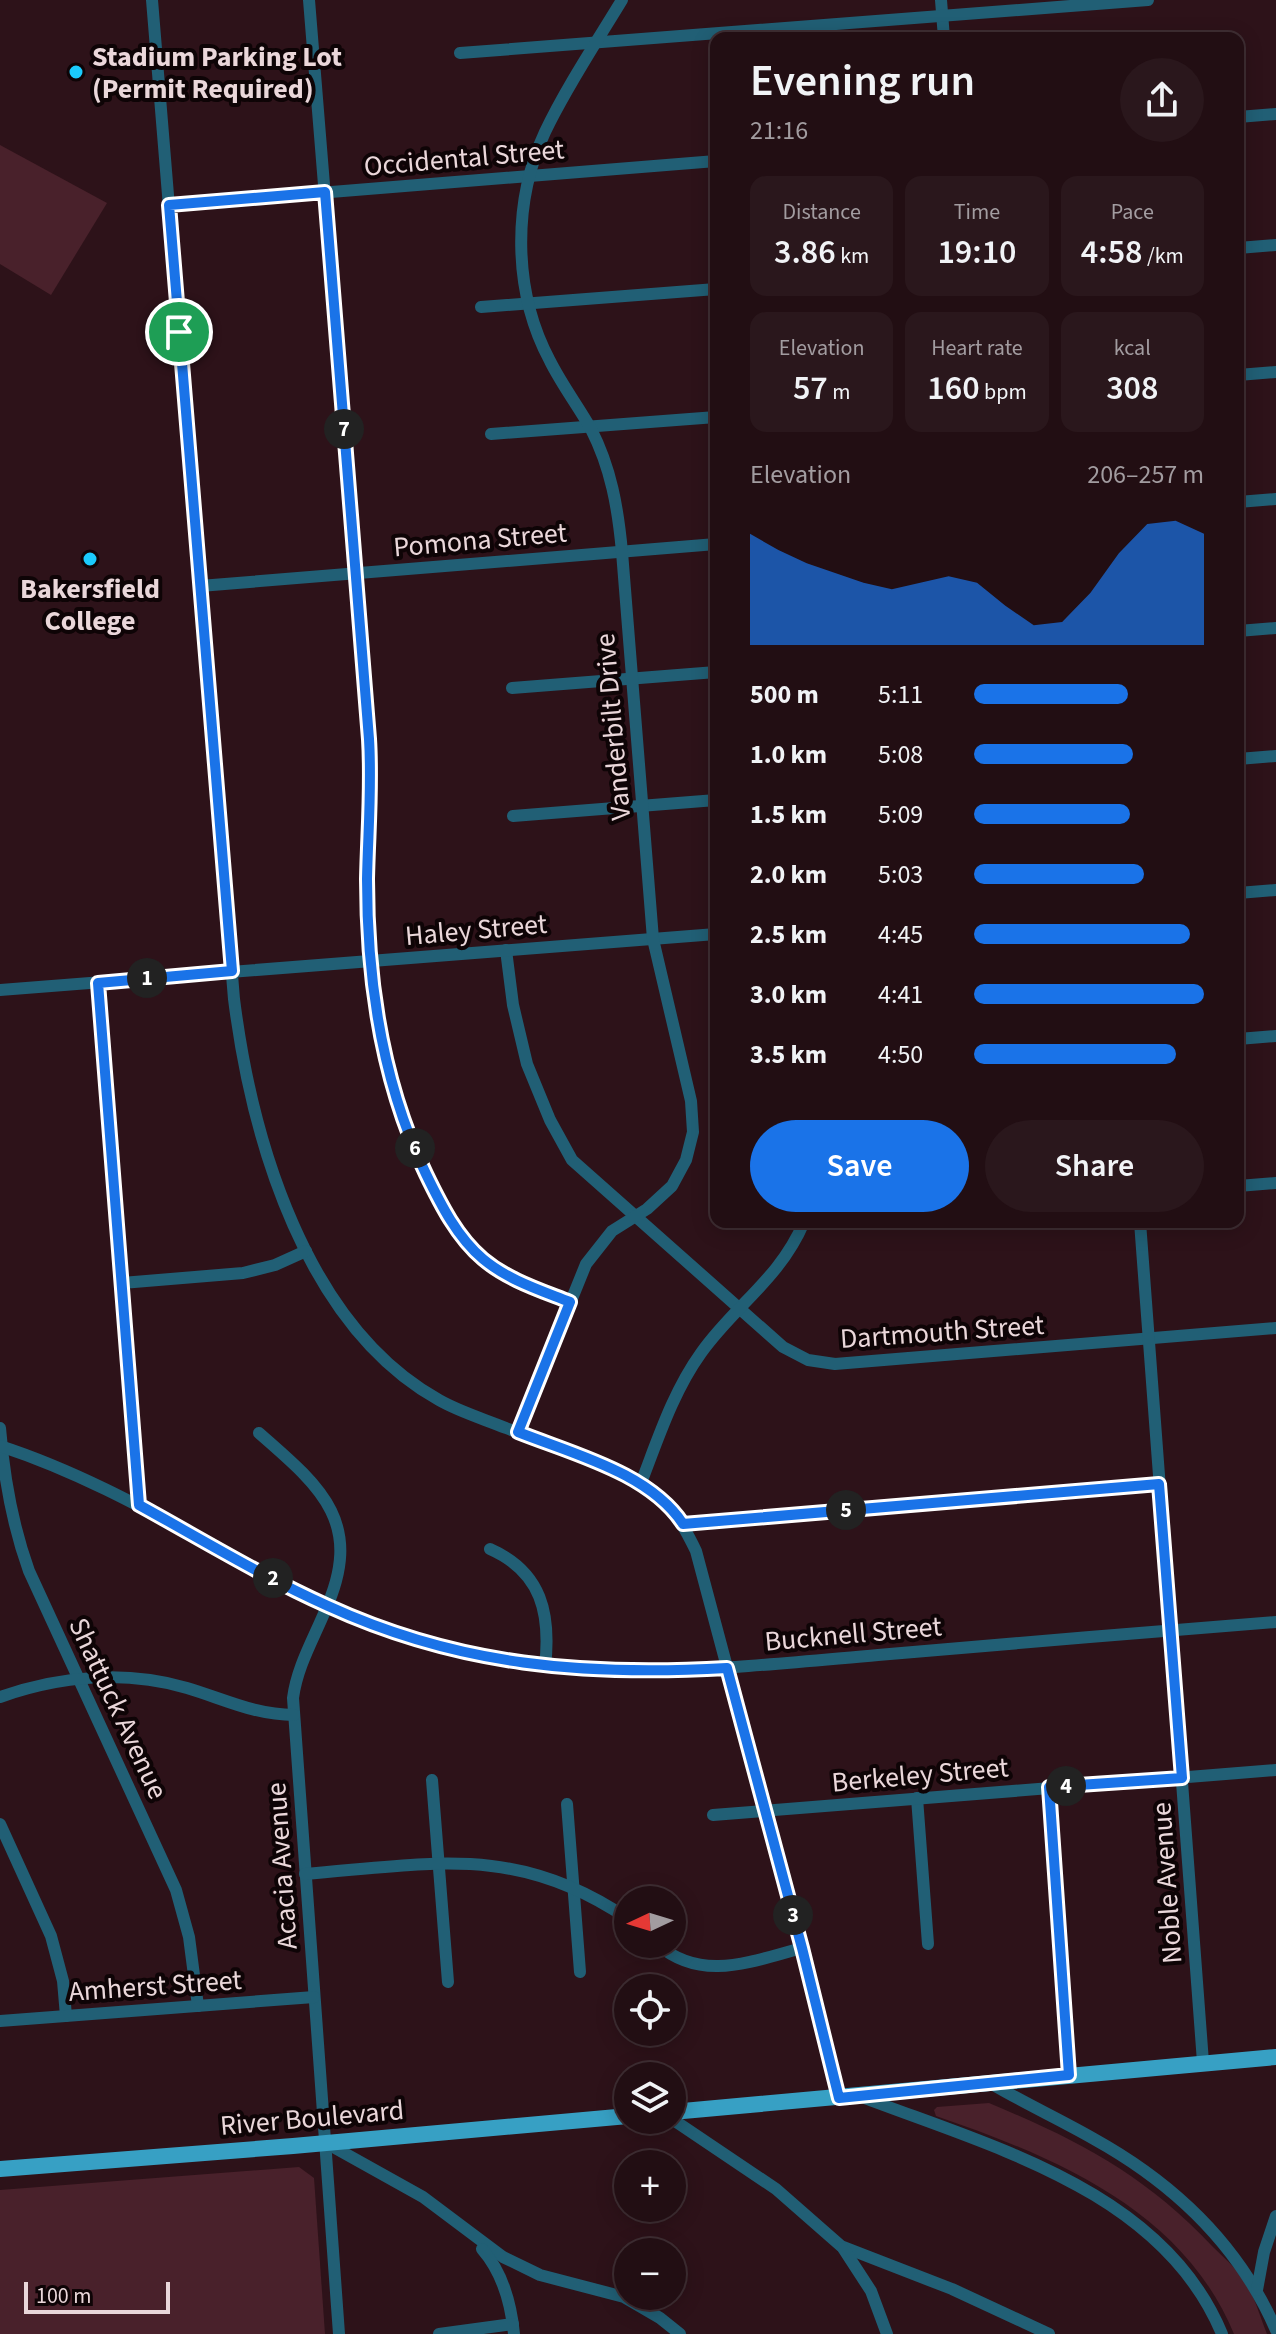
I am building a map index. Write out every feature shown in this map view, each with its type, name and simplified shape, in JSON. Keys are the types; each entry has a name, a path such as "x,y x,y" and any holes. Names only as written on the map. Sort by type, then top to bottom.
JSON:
{"main road":[{"path":"686,2111 1276,2057"},
{"name":"River Boulevard","path":"0,2169 614,2117"}],"street":[{"path":"152,0 238,1034 252,1102 272,1166 306,1251 336,1304 359,1335 401,1375 453,1407 641,1483 663,1498 683,1524 696,1551 839,2098"},
{"path":"309,0 371,764 367,879 380,1029 396,1096 420,1161 447,1215 469,1246 496,1269 570,1302"},
{"name":"Vanderbilt Drive","path":"518,1432 592,1253 612,1231 654,1204 672,1186 686,1160 693,1132 691,1101 653,939 615,492 589,427 548,358 528,304 521,235 530,176 545,132 622,0"},
{"path":"941,0 943,32"},
{"path":"725,32 1148,0"},
{"path":"460,53 710,33"},
{"path":"1244,117 1276,114"},
{"name":"Occidental Street","path":"169,205 710,161"},
{"path":"1244,248 1276,245"},
{"path":"481,307 710,289"},
{"path":"1244,375 1276,372"},
{"path":"491,434 710,417"},
{"path":"1244,502 1276,499"},
{"name":"Pomona Street","path":"200,586 710,545"},
{"path":"1244,631 1276,628"},
{"path":"512,688 710,672"},
{"path":"1244,759 1276,756"},
{"path":"513,816 710,800"},
{"path":"1244,893 1276,890"},
{"name":"Haley Street","path":"0,990 710,934"},
{"name":"Dartmouth Street","path":"506,950 519,1035 527,1064 564,1147 581,1170 783,1347 795,1354 823,1363 1276,1328"},
{"path":"98,983 139,1505"},
{"path":"1244,1039 1276,1036"},
{"path":"1244,1186 1276,1183"},
{"path":"641,1483 689,1371 716,1334 774,1272 800,1228"},
{"name":"Noble Avenue","path":"1140,1228 1203,2062"},
{"path":"122,1283 243,1273 275,1265 306,1251"},
{"name":"Shattuck Avenue","path":"0,1428 10,1512 18,1542 176,1890 189,1937 198,2006"},
{"name":"Acacia Avenue","path":"259,1433 315,1484 332,1512 340,1561 335,1589 295,1681 294,1715 339,2334"},
{"name":"Bucknell Street","path":"1,1446 66,1470 139,1505 328,1606 431,1644 545,1667 633,1672 727,1668 1276,1622"},
{"path":"683,1524 1159,1484"},
{"path":"490,1549 520,1568 538,1592 548,1622 545,1667"},
{"path":"0,1697 26,1688 79,1678 130,1678 157,1681 208,1694 257,1712 294,1715"},
{"name":"Berkeley Street","path":"713,1815 1276,1770"},
{"path":"432,1780 448,1982"},
{"path":"1049,1787 1069,2075"},
{"path":"917,1798 928,1944"},
{"path":"567,1804 580,1972"},
{"path":"0,1824 51,1936 63,1981 66,2016"},
{"path":"305,1874 438,1863 503,1866 551,1878 614,1911"},
{"path":"681,1958 689,1963 719,1968 802,1948"},
{"name":"Amherst Street","path":"0,2021 314,1997"},
{"path":"992,2084 1033,2109 1094,2139 1167,2187 1209,2225 1233,2254 1257,2290 1276,2330"},
{"path":"859,2096 1050,2171 1099,2198 1145,2232 1183,2270 1211,2310 1222,2334"},
{"path":"686,2128 776,2189 841,2246 871,2291 887,2334"},
{"path":"325,2142 423,2197 503,2257 540,2275 624,2297 652,2312 679,2333"},
{"path":"1257,2290 1264,2252 1276,2216"},
{"path":"439,2334 513,2329 503,2282 487,2254 470,2235"},
{"path":"841,2246 952,2289 1046,2334"}],"shaded area":[{"path":"0,145 107,203 51,295 0,264"},
{"path":"989,2103 1082,2146 1162,2199 1242,2277 1252,2293 1267,2334 1234,2334 1211,2291 1183,2253 1149,2221 1110,2194 1026,2150 936,2116 934,2110 937,2107"},
{"path":"299,2167 314,2178 325,2334 0,2334 0,2190"}],"place":[{"name":"Stadium Parking Lot (Permit Required)","path":"76,72"},
{"name":"Bakersfield College","path":"90,559"}],"route":[{"path":"325,192 371,764 368,909 380,1029 396,1096 409,1134 433,1188 458,1232 496,1269 570,1302 518,1432 650,1488 674,1510 683,1524 1159,1484 1182,1778 1049,1787 1069,2075 839,2098 727,1668 633,1672 568,1669 507,1661 431,1644 328,1606 139,1505 98,983 232,971 179,332 169,205 325,192"}]}
